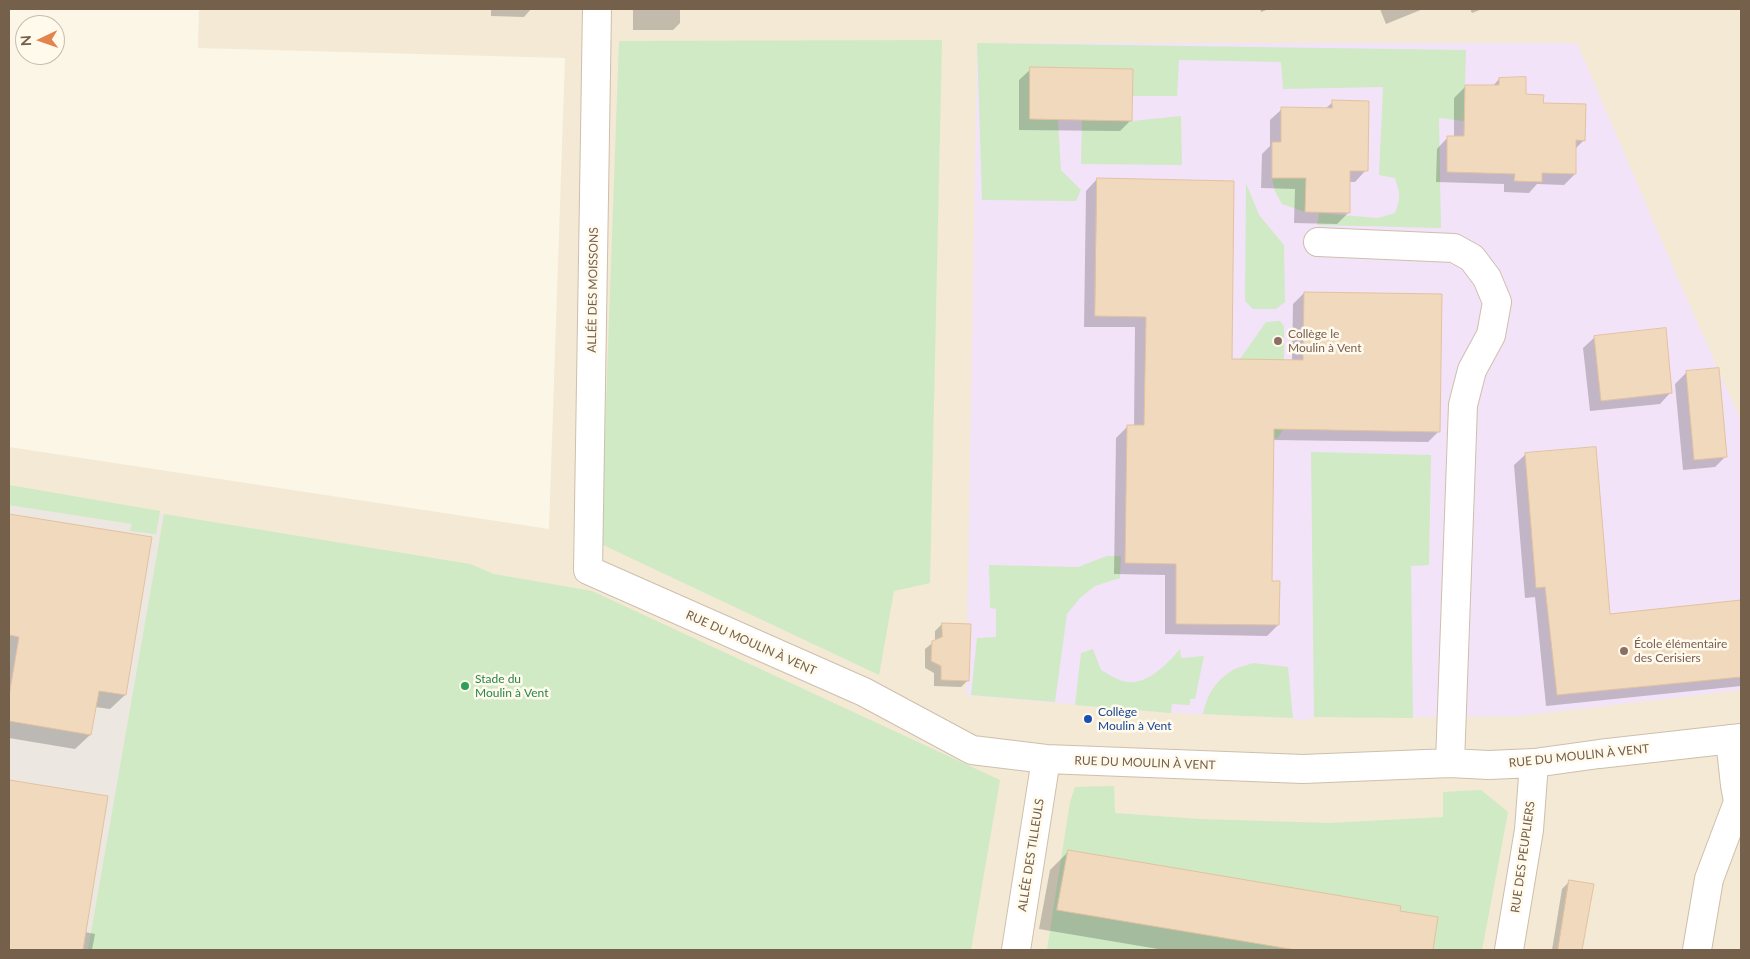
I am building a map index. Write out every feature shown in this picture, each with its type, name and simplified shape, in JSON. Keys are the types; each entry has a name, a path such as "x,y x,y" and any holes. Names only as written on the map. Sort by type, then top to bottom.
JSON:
{"street":[{"name":"ALLÉE DES MOISSONS","path":"588,570 597,9"},
{"path":"1318,242 1454,248 1472,258 1487,278 1496,302 1491,335 1472,370 1463,405 1450,763"},
{"name":"RUE DU MOULIN À VENT","path":"588,570 864,692 972,750 1046,759 1303,769 1450,763 1489,765 1534,763 1736,738"},
{"path":"1696,950 1709,879 1740,810 1736,738"},
{"name":"ALLÉE DES TILLEULS","path":"1016,950 1046,759"},
{"name":"RUE DES PEUPLIERS","path":"1509,950 1529,830 1534,763"}],"shaded area":[{"path":"199,9 1741,9 1741,950 9,950 9,447 549,529 565,58 198,48"},
{"name":"Collège le Moulin à Vent","path":"977,43 1577,43 1741,421 1741,690 1521,716 1314,717 1301,721 1292,718 1171,713 966,695"},
{"path":"9,487 164,514 88,950 9,950"}],"green space":[{"path":"942,40 930,583 894,591 879,675 601,544 619,41"},
{"path":"977,43 1466,50 1464,121 1439,118 1441,228 1317,225 1319,213 1378,218 1395,213 1399,196 1395,178 1379,175 1383,87 1283,89 1281,62 1179,60 1177,96 1133,96 1132,69 1030,67 1030,119 1058,120 1061,170 1081,190 1076,201 982,200"},
{"path":"1181,116 1182,165 1081,164 1082,120 1132,121"},
{"path":"1272,178 1306,178 1305,212 1282,204 1275,191"},
{"path":"1246,183 1259,215 1284,245 1285,302 1276,309 1253,309 1245,301"},
{"path":"1280,321 1284,326 1284,428 1278,438 1242,436 1266,360 1240,359 1266,322"},
{"path":"1311,452 1431,455 1429,565 1411,566 1413,718 1314,717"},
{"path":"9,485 160,511 156,534 130,531 132,524 9,505"},
{"name":"Stade du Moulin à Vent","path":"164,514 470,564 494,574 592,591 1000,780 971,950 88,950"},
{"path":"1107,556 1121,556 1120,578 1095,586 1080,598 1067,614 1055,702 971,695 977,638 996,637 996,609 990,608 989,565 1078,567"},
{"path":"1093,649 1101,670 1127,682 1135,682 1150,677 1163,667 1180,649 1181,658 1204,656 1195,699 1190,699 1190,705 1172,704 1171,713 1075,705 1081,653"},
{"path":"1253,663 1288,667 1293,718 1203,714 1209,696 1220,680 1235,669"},
{"path":"1114,786 1115,813 1199,819 1329,823 1443,817 1443,792 1481,790 1508,812 1482,950 1047,950 1070,802 1075,787"}],"building":[{"path":"1030,67 1133,69 1132,121 1030,119"},
{"path":"1526,77 1526,94 1544,95 1543,103 1586,104 1585,141 1576,140 1576,174 1542,173 1542,182 1514,181 1515,174 1447,172 1447,136 1464,136 1465,85 1499,85 1499,78"},
{"path":"1332,100 1369,101 1368,171 1350,171 1350,213 1305,212 1306,178 1272,178 1272,142 1281,142 1281,107 1332,108"},
{"path":"1097,178 1234,181 1232,359 1303,360 1304,292 1442,294 1440,432 1274,429 1272,581 1280,581 1279,625 1176,624 1176,564 1125,563 1127,425 1144,425 1146,317 1095,316"},
{"path":"1666,328 1672,393 1601,401 1594,336"},
{"path":"1719,368 1727,457 1694,460 1686,371"},
{"path":"1596,447 1610,614 1741,600 1741,677 1557,695 1545,587 1536,588 1525,453"},
{"path":"9,514 152,537 126,695 99,691 91,735 9,721 9,696 19,637 9,635"},
{"path":"942,623 971,624 969,681 941,680 941,666 931,661 932,641 942,637"},
{"path":"9,780 108,796 83,950 9,950"},
{"path":"1068,850 1401,906 1400,911 1438,917 1433,950 1296,950 1057,910"},
{"path":"1569,880 1594,884 1582,950 1558,950"}],"place":[{"name":"Collège le Moulin à Vent","path":"1278,341"},
{"name":"École élémentaire des Cerisiers","path":"1624,651"},
{"name":"Stade du Moulin à Vent","path":"465,686"},
{"name":"Collège Moulin à Vent","path":"1088,719"}]}
